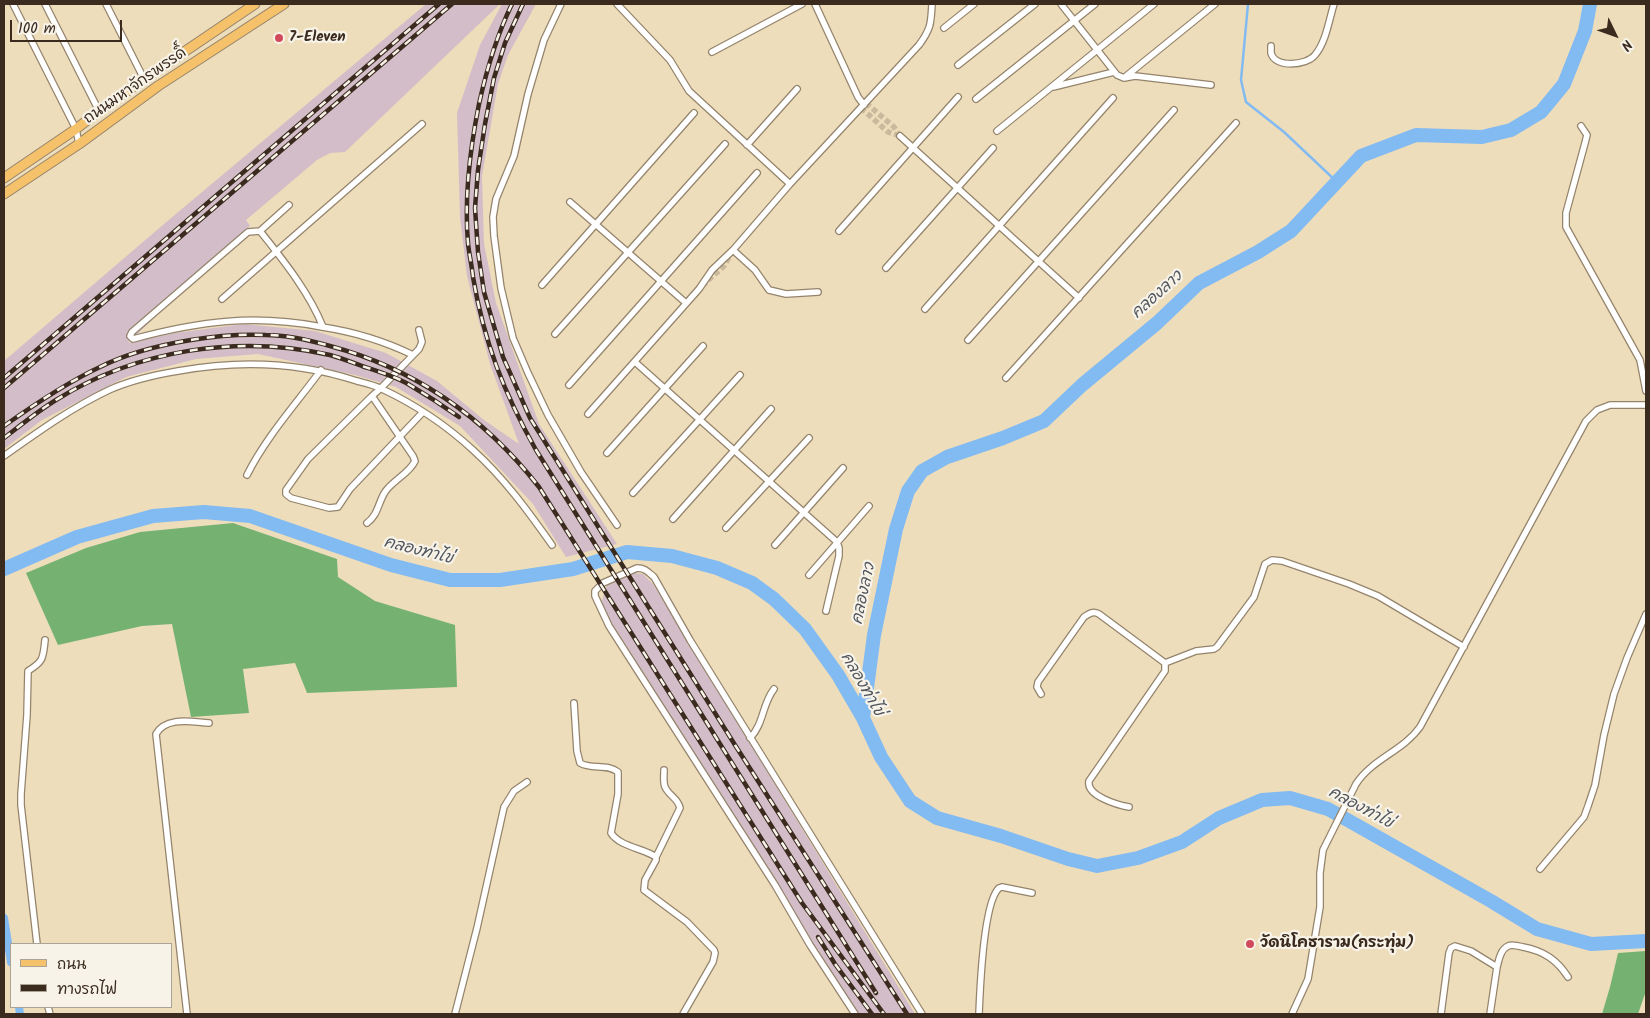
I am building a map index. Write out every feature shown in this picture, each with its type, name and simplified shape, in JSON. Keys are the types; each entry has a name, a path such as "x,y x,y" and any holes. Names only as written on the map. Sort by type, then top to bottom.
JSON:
{"main road":[{"name":"ถนนมหาจักรพรรดิ์","path":"4,178 144,79 255,4"},
{"name":"ถนนมหาจักรพรรดิ์","path":"4,194 79,144 158,86 284,4"}],"street":[{"path":"13,4 76,128 79,144"},
{"path":"45,4 98,111"},
{"path":"106,4 144,79"},
{"path":"561,4 544,40 528,94 514,156 496,200 493,217 494,236 501,288 513,338 524,364 548,415 581,472 617,525"},
{"path":"617,4 670,60 689,91 790,184"},
{"path":"712,52 802,4"},
{"path":"815,4 858,97 864,105"},
{"path":"588,414 699,289 712,270 733,250 790,184 928,33 932,4"},
{"path":"944,28 974,4"},
{"path":"958,65 1036,4"},
{"path":"1061,4 1116,75 1124,78 1135,76 1211,85"},
{"path":"976,99 1095,4"},
{"path":"997,131 1154,4"},
{"path":"1124,78 1215,4"},
{"path":"1271,46 1273,57 1281,61 1289,64 1300,64 1309,61 1316,54 1322,42 1334,4"},
{"path":"1051,87 1114,72"},
{"path":"747,145 797,89"},
{"path":"839,231 958,98"},
{"path":"925,308 1113,98"},
{"path":"968,340 1174,110"},
{"path":"542,285 694,113"},
{"path":"1006,378 1236,123"},
{"path":"222,299 422,124"},
{"path":"1581,126 1586,135 1585,143 1566,213 1566,227 1640,360 1646,391"},
{"path":"900,136 1079,298"},
{"path":"555,334 725,144"},
{"path":"886,268 993,148"},
{"path":"570,385 758,173"},
{"path":"570,202 686,303"},
{"path":"288,205 260,230 248,232 132,332 131,338 197,324 242,320 280,320 374,338 394,345 413,355"},
{"path":"260,230 277,251 313,305 323,327"},
{"path":"733,250 755,270 769,290 786,294 818,292"},
{"path":"419,330 421,346 308,459 286,490 286,494 291,498 330,508 338,507 350,489 423,412"},
{"path":"607,453 703,346"},
{"path":"635,362 837,542 839,556 826,611"},
{"path":"4,456 47,425 87,401 124,384 154,375 204,366 228,364 269,365 321,370 381,388 423,412 465,443 512,490 552,545"},
{"path":"247,475 265,444 321,370"},
{"path":"633,493 740,375"},
{"path":"367,523 374,517 386,491 415,461 372,396"},
{"path":"1292,1014 1308,979 1320,907 1321,861 1327,840 1362,776 1414,735 1464,647 1586,421 1597,410 1610,405 1646,405"},
{"path":"673,519 770,409"},
{"path":"726,528 809,438"},
{"path":"775,545 843,468"},
{"path":"809,575 869,506"},
{"path":"1166,663 1196,651 1217,648 1254,597 1265,564 1272,560 1282,561 1378,596 1464,647"},
{"path":"855,1014 810,945 775,885 609,626 595,596 595,591 612,578 637,568 648,571 654,577 750,738 922,1014"},
{"path":"1041,694 1037,687 1038,682 1084,618 1090,613 1095,612 1099,614 1166,663"},
{"path":"1540,869 1584,817 1594,785 1614,694 1646,614"},
{"path":"37,943 21,794 27,715 28,671 41,662 45,640"},
{"path":"1129,807 1120,806 1094,794 1088,785 1089,781 1165,672 1166,663"},
{"path":"750,738 758,729 767,700 774,689"},
{"path":"574,703 577,750 580,763 585,766 612,768 618,772 619,786 611,833 618,840 647,851 656,857"},
{"path":"188,1014 156,734 168,723 209,723"},
{"path":"664,770 664,784 680,808 645,880 644,890 687,922 712,946 715,953 713,962 683,1014"},
{"path":"455,1014 475,938 504,807 514,791 527,782"},
{"path":"979,1014 988,916 995,893 1002,887 1032,893"},
{"path":"1490,1014 1497,967 1502,952 1507,947 1513,945 1546,954 1555,960 1568,977"},
{"path":"1441,1014 1451,948 1455,946 1462,947 1472,951 1497,967"}],"shaded area":[{"path":"426,4 500,4 345,152 330,153 317,160 246,220 250,226 128,343 175,333 244,324 315,331 386,353 437,381 484,420 519,444 490,364 467,276 460,217 457,113 480,45 502,4 536,4 508,55 498,84 482,176 484,244 496,303 539,424 617,544 566,557 533,504 460,426 396,387 355,375 258,354 196,359 126,377 42,420 4,449 4,361"},
{"path":"635,573 643,574 653,584 915,1014 858,1014 604,611 601,604 606,587 611,582"}],"green space":[{"path":"233,523 337,559 338,577 375,601 455,625 457,687 307,693 295,663 243,669 249,713 191,717 172,624 142,626 58,645 26,573 86,548 140,532"},
{"path":"1646,951 1646,991 1638,1014 1602,1014 1618,953"}],"waterway":[{"path":"1248,4 1241,80 1246,102 1284,132 1337,182"},
{"name":"คลองลาว","path":"863,718 874,635 896,529 908,491 922,471 947,457 1003,438 1044,421 1082,385 1157,323 1199,283 1258,252 1291,231 1361,156 1416,135 1482,137 1511,130 1541,112 1564,84 1585,31 1590,4"},
{"name":"คลองท่าไข่","path":"4,569 77,537 153,516 204,512 250,516 391,565 450,580 500,580 573,569 627,552 672,556 717,568 752,583 774,599 805,629 838,675 863,718 881,757 910,801 937,818 1001,836 1068,859 1097,866 1138,858 1182,842 1219,818 1262,800 1290,798 1328,809 1537,929 1591,944 1646,941"},
{"path":"4,918 10,956"},
{"path":"19,1008 20,1014"}],"tunnel":[{"path":"866,103 894,127 900,136"},
{"path":"861,108 888,132 900,136"},
{"path":"702,286 724,266 732,252"}],"railway":[{"path":"4,378 439,4"},
{"path":"4,388 452,4"},
{"path":"512,4 497,41 482,91 473,138 467,191 468,243 473,277 489,345 514,408 536,450 876,993"},
{"path":"523,4 505,43 494,78 478,170 475,208 478,252 484,292 503,357 530,418 735,745 907,1014"},
{"path":"4,426 63,387 111,362 144,350 168,344 228,336 282,336 330,346 391,368 419,382 446,399 495,439 539,487 802,903 884,1014"},
{"path":"4,438 56,400 87,383 120,369 154,358 188,351 224,347 260,346 295,349 334,356 403,381 459,417"},
{"path":"818,937 835,964 872,1014"}],"place":[{"name":"7-Eleven","path":"279,38"},
{"name":"วัดนิโคธาราม(กระทุ่ม)","path":"1250,944"}]}
